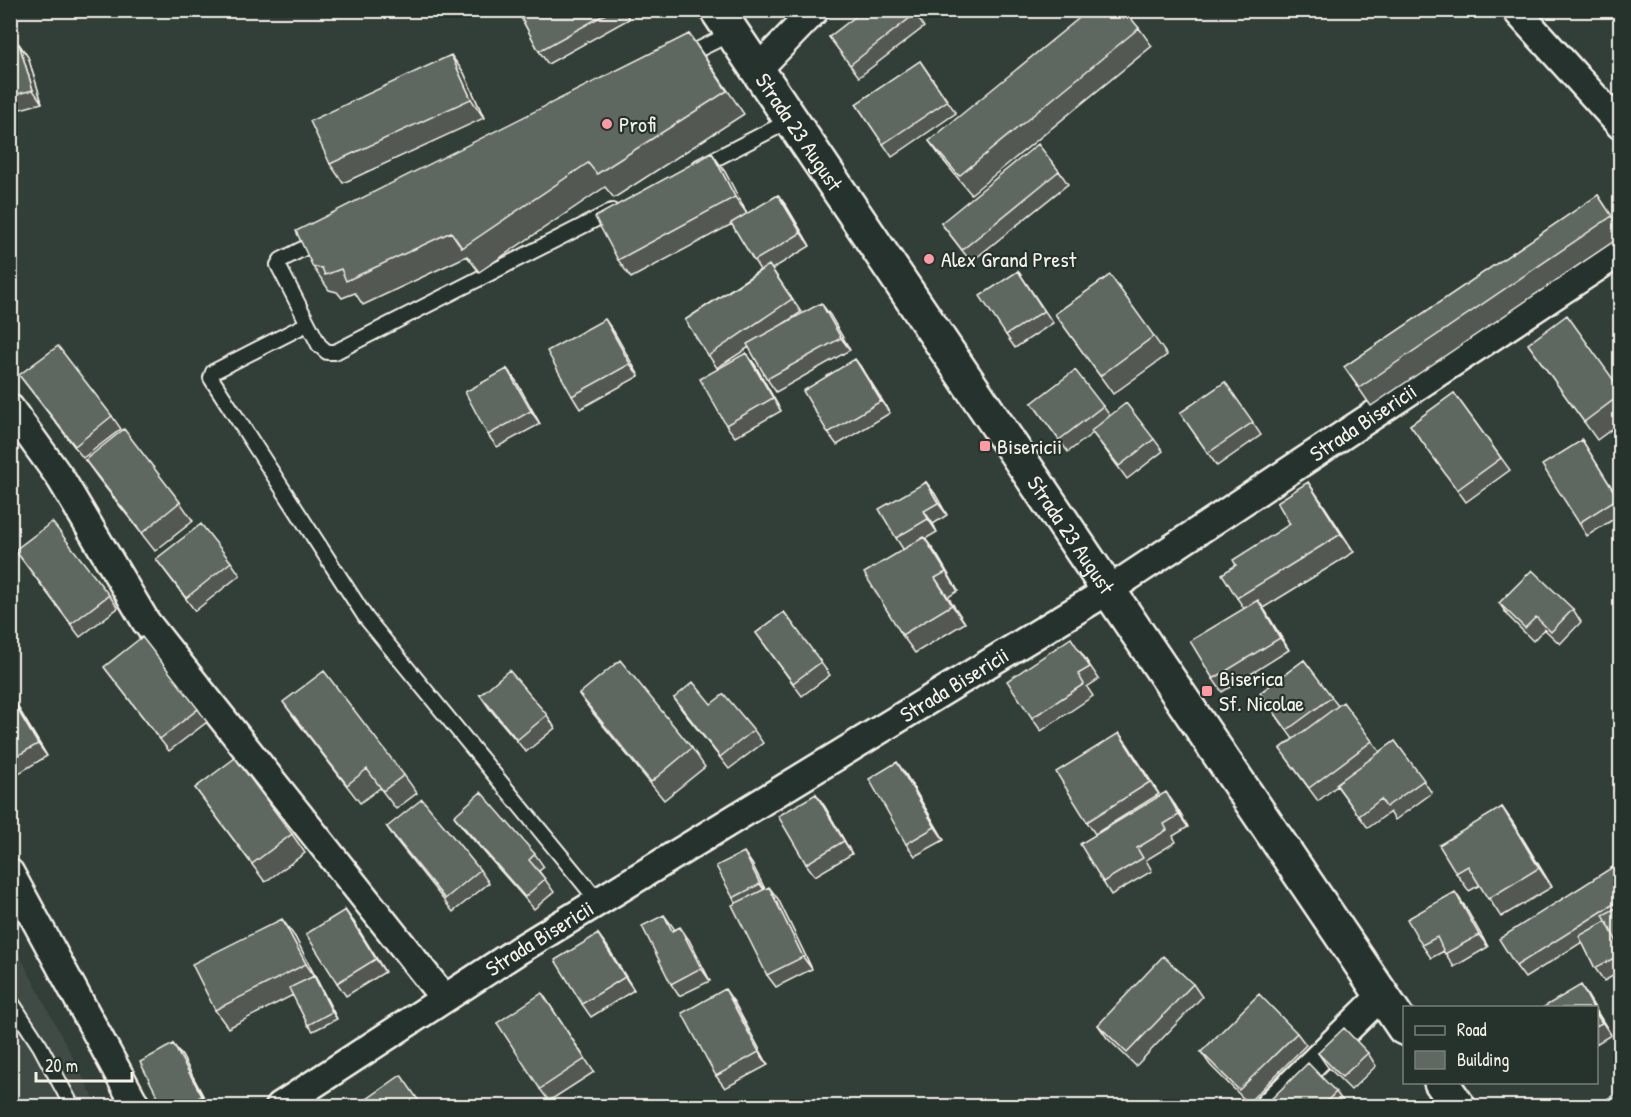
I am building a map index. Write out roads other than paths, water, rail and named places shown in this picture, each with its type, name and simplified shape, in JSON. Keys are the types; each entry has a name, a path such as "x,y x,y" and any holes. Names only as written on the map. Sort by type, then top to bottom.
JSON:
{"main road":[{"name":"Strada 23 August","path":"725,22 1403,1026"},
{"path":"1443,1084 1458,1107"}],"street":[{"path":"757,70 815,10"},
{"path":"1516,10 1620,125"},
{"name":"Strada Bisericii","path":"280,1107 444,998 598,901 1108,590 1620,252"},
{"path":"10,408 62,479 146,622 444,998"},
{"path":"10,873 136,1107"},
{"path":"1269,1107 1382,995"}],"lane":[{"path":"669,64 725,22"},
{"path":"685,174 790,120"},
{"path":"334,233 281,260 278,265 307,324 319,345 327,352 335,352 621,206"},
{"path":"307,324 213,372 211,378 366,618 598,901"},
{"path":"10,1000 40,1046 72,1107"}],"place":[{"name":"Profi","path":"607,124"},
{"name":"Alex Grand Prest","path":"929,259"},
{"name":"Bisericii","path":"985,446"},
{"name":"Biserica Sf. Nicolae","path":"1207,691"}]}
